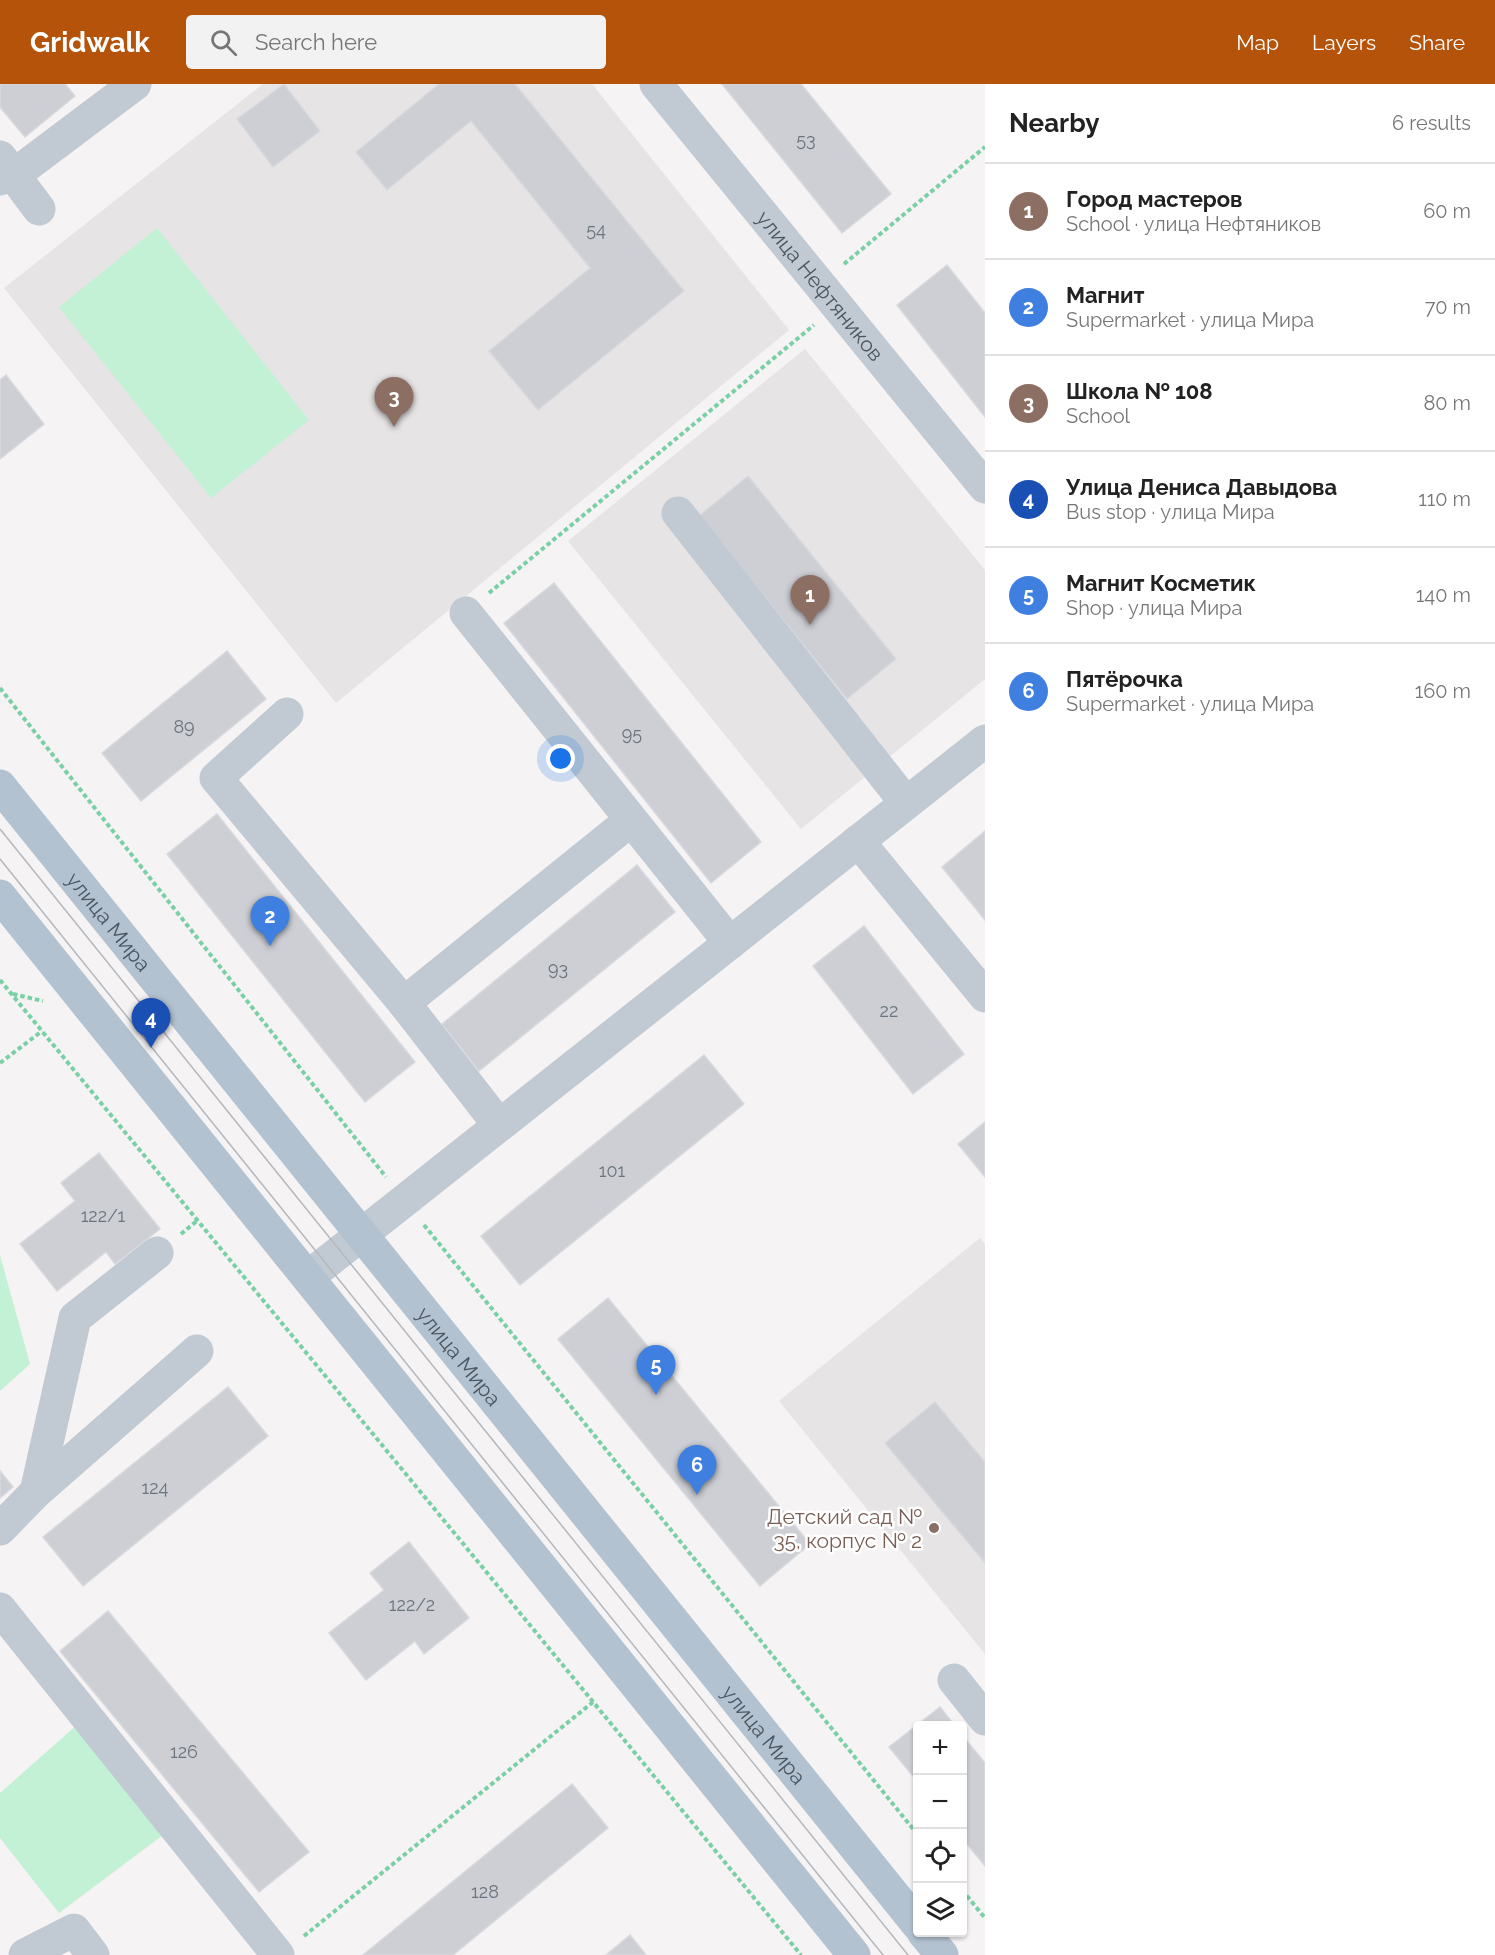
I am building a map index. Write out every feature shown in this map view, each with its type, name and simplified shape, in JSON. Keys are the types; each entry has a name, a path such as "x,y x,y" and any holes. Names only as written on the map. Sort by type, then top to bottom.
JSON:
{"main road":[{"name":"улица Мира","path":"0,786 913,1919"},
{"path":"0,896 854,1955"},
{"path":"927,1937 942,1955"}],"street":[{"path":"4,170 22,169 135,84"},
{"name":"улица Нефтяников","path":"656,84 985,487"},
{"path":"4,170 39,209"},
{"path":"678,513 906,804"},
{"path":"466,612 730,943"},
{"path":"287,714 216,778 404,1003 499,1125"},
{"path":"308,1277 985,741"},
{"path":"404,1003 631,820"},
{"path":"858,841 985,996"},
{"path":"36,1492 75,1318 157,1253"},
{"path":"0,1529 36,1492 197,1351"},
{"path":"0,1610 288,1948"},
{"path":"954,1680 985,1719"},
{"path":"25,1955 74,1930 93,1955"}],"path":[{"path":"466,612 829,295 985,147"},
{"path":"0,688 404,1200 913,1829"},
{"path":"0,980 801,1955"},
{"path":"0,1063 42,1031"},
{"path":"288,1948 593,1702"},
{"path":"967,1895 985,1918"}],"shaded area":[{"path":"263,84 592,84 789,330 336,703 4,288"},
{"path":"805,349 985,570 985,679 801,829 568,541"},
{"name":"Детский сад № 35, корпус № 2","path":"980,1238 985,1244 985,1654 779,1401"}],"green space":[{"path":"157,228 309,420 211,498 59,307"},
{"path":"0,1255 30,1364 0,1391"},
{"path":"78,1724 167,1832 59,1913 0,1838 0,1793"}],"building":[{"path":"0,84 65,84 75,96 25,137 0,107"},
{"path":"284,84 320,131 273,167 237,119"},
{"path":"439,84 515,84 684,291 538,410 489,351 590,268 471,121 387,190 356,152"},
{"path":"722,84 801,84 891,194 842,233"},
{"path":"947,265 985,313 985,417 897,305"},
{"path":"6,375 44,424 0,459 0,380"},
{"path":"748,476 896,659 847,699 699,516"},
{"path":"554,583 761,842 711,883 504,623"},
{"path":"227,651 266,699 141,801 102,753"},
{"path":"217,814 415,1062 365,1102 167,854"},
{"path":"985,831 985,920 942,867"},
{"path":"637,865 675,912 479,1071 442,1024"},
{"path":"864,926 964,1054 913,1094 813,966"},
{"path":"704,1055 744,1104 520,1285 481,1236"},
{"path":"985,1122 985,1177 958,1144"},
{"path":"99,1153 160,1229 115,1264 106,1252 57,1291 20,1244 75,1201 61,1183"},
{"path":"608,1298 810,1544 760,1586 558,1339"},
{"path":"228,1387 268,1436 83,1586 43,1537"},
{"path":"935,1402 985,1462 985,1563 885,1443"},
{"path":"0,1471 13,1487 0,1498"},
{"path":"409,1542 469,1618 424,1654 415,1641 366,1680 329,1633 384,1590 370,1573"},
{"path":"108,1611 309,1852 259,1892 60,1651"},
{"path":"940,1707 951,1721 922,1721"},
{"path":"913,1728 913,1776 889,1747"},
{"path":"967,1741 985,1763 985,1866 967,1844"},
{"path":"572,1784 608,1828 453,1955 363,1955"},
{"path":"630,1935 646,1955 606,1955"}],"tram line":[{"path":"0,829 908,1955"},
{"path":"0,859 883,1955"}],"place":[{"name":"Школа № 108","path":"394,427"},
{"name":"Город мастеров","path":"810,625"},
{"name":"Магнит","path":"270,946"},
{"name":"Улица Дениса Давыдова","path":"151,1048"},
{"name":"Магнит Косметик","path":"656,1395"},
{"name":"Пятёрочка","path":"697,1495"},
{"name":"Детский сад № 35, корпус № 2","path":"934,1528"}]}
